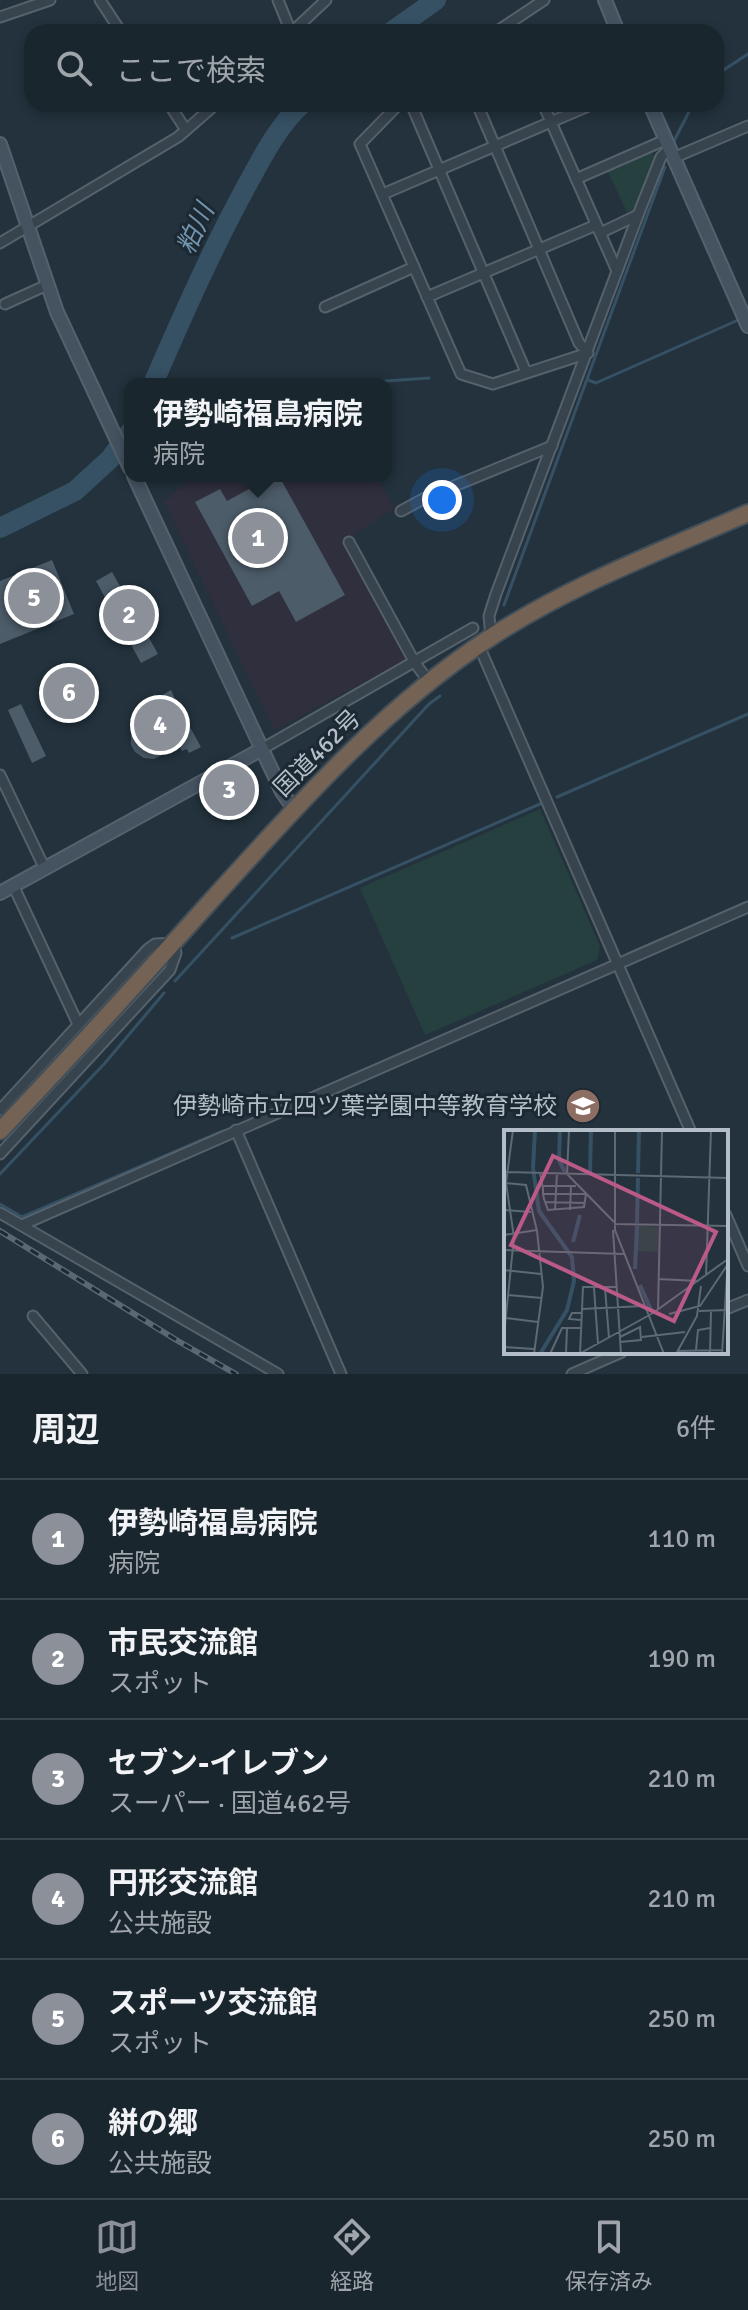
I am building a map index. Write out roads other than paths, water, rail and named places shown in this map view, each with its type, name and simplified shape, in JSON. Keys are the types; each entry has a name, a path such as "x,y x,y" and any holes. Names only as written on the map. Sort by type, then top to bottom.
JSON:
{"highway":[{"name":"国道462号","path":"0,1131 294,809 429,682 485,641 579,588 748,513"}],"street":[{"path":"0,17 50,0"},
{"path":"100,0 116,24"},
{"path":"278,0 288,24"},
{"path":"300,24 326,0"},
{"path":"515,24 544,0"},
{"path":"605,0 615,24"},
{"path":"174,112 186,130"},
{"path":"0,243 186,130 207,112"},
{"path":"391,112 360,144 465,377 493,384 588,353"},
{"path":"415,112 526,372"},
{"path":"480,112 579,343 588,353"},
{"path":"546,112 617,271"},
{"path":"383,194 574,112"},
{"path":"653,112 748,326"},
{"path":"576,179 748,126"},
{"path":"0,144 47,285 124,455"},
{"path":"669,149 661,157 617,271 492,606 485,641 690,1130"},
{"path":"427,297 538,250 638,215"},
{"path":"325,307 414,267"},
{"path":"5,304 47,285"},
{"path":"401,511 425,498 552,446"},
{"path":"137,482 282,792 294,809"},
{"path":"349,542 415,663 429,682"},
{"path":"0,893 262,749 473,628"},
{"path":"0,775 3,790 44,867"},
{"path":"13,885 78,1024"},
{"path":"22,1225 748,907"},
{"path":"0,1110 155,944 174,943 175,960 165,976 0,1154"},
{"path":"236,1130 341,1374"},
{"path":"0,1213 278,1374"},
{"path":"728,1220 748,1266"},
{"path":"728,1308 748,1300"},
{"path":"33,1316 82,1374"},
{"path":"572,1374 617,1354"}],"waterway":[{"name":"粕川","path":"402,24 436,0"},
{"path":"724,70 748,54"},
{"name":"粕川","path":"156,378 234,209 272,142 295,112"},
{"path":"674,141 689,112"},
{"path":"504,605 665,167"},
{"path":"588,380 596,383 736,321"},
{"path":"392,381 429,378"},
{"name":"粕川","path":"0,528 75,491 110,459 124,440"},
{"path":"175,981 429,704 440,696"},
{"path":"557,797 748,714"},
{"path":"232,938 540,804"},
{"path":"630,953 667,937"},
{"path":"0,1174 105,1063 164,993"},
{"path":"0,1204 22,1217 223,1131"}],"railway":[{"path":"0,1231 236,1374"}],"place":[{"name":"伊勢崎福島病院","path":"258,538"},
{"name":"スポーツ交流館","path":"34,598"},
{"name":"市民交流館","path":"129,615"},
{"name":"絣の郷","path":"69,693"},
{"name":"円形交流館","path":"160,725"},
{"name":"セブン-イレブン","path":"229,790"},
{"name":"伊勢崎市立四ツ葉学園中等教育学校","path":"583,1106"}]}
